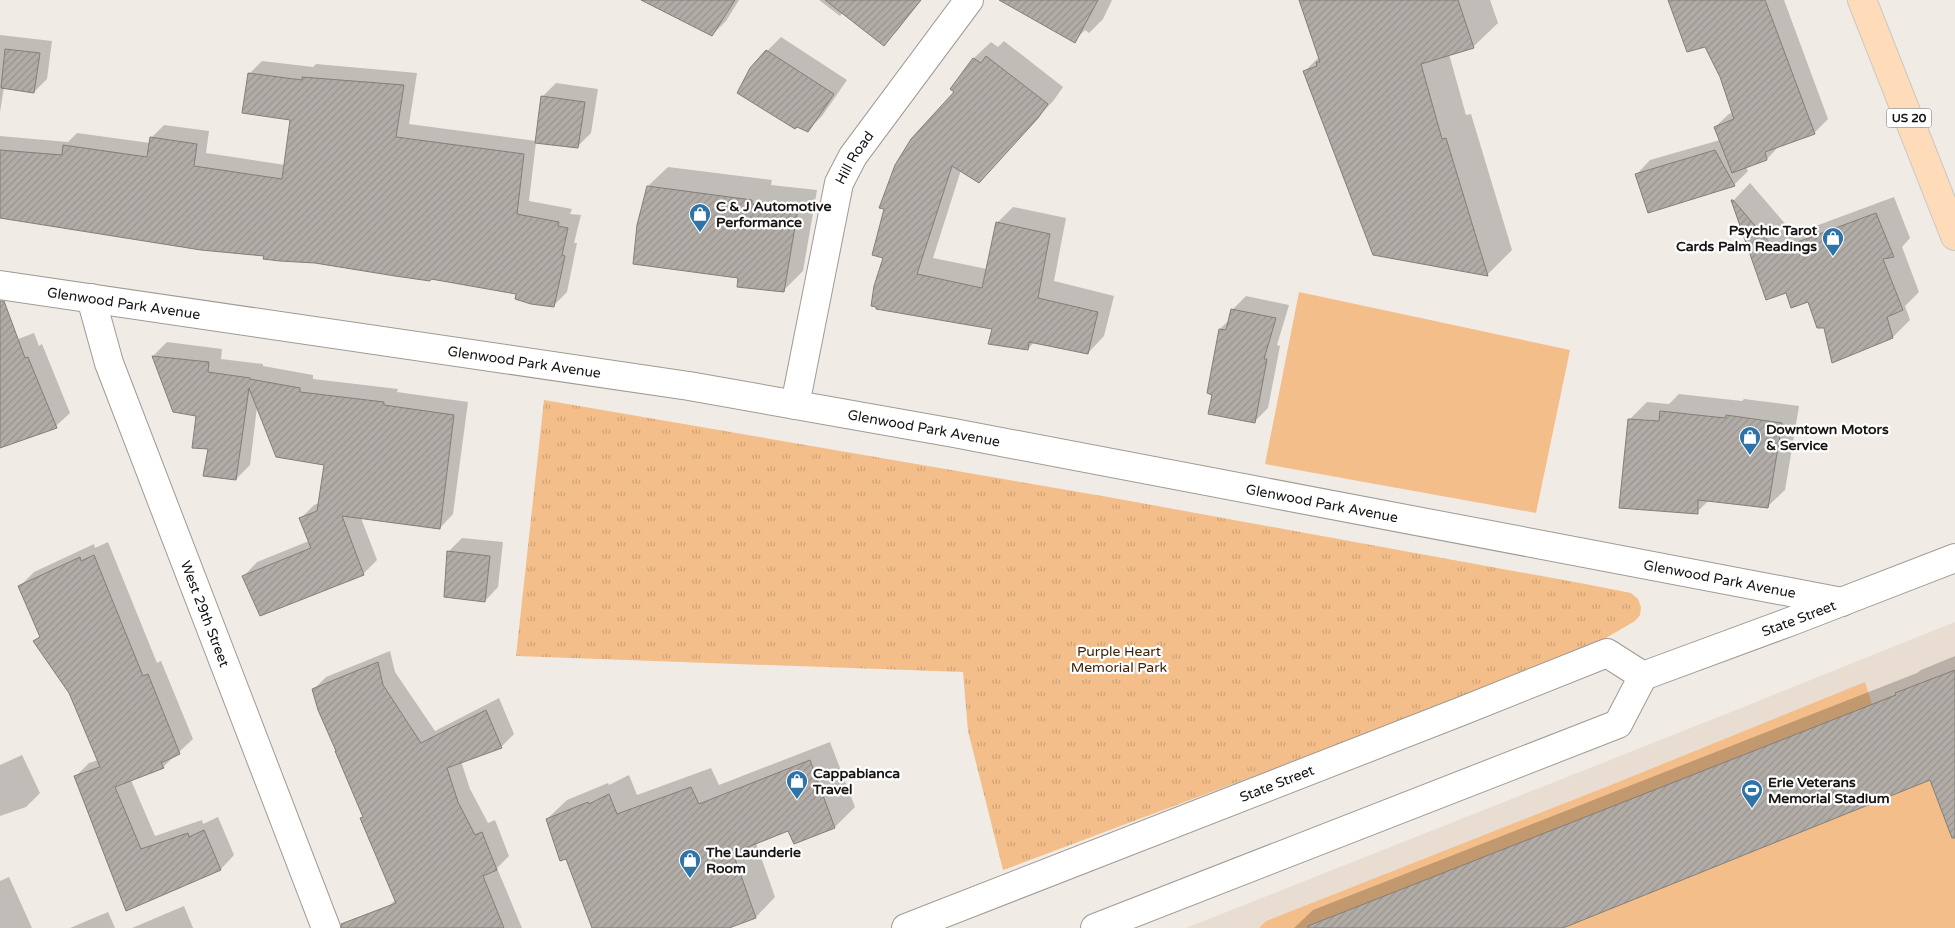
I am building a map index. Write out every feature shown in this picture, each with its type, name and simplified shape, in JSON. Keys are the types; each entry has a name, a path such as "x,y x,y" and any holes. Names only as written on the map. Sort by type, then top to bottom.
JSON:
{"main road":[{"name":"US 20","path":"1862,0 1955,236"}],"street":[{"name":"Hill Road","path":"796,405 839,184 853,156 969,0"},
{"name":"Glenwood Park Avenue","path":"0,285 611,374 796,405 1842,602"},
{"name":"West 29th Street","path":"91,298 109,363 326,928"},
{"name":"State Street","path":"906,928 1462,712 1607,653 1643,676 1955,558"},
{"path":"1095,928 1618,724 1643,676"}],"shaded area":[{"name":"Erie Veterans Memorial Stadium","path":"1955,622 1955,928 1186,928 1736,710"}],"green space":[{"path":"1299,292 1570,350 1536,513 1265,464"},
{"name":"Purple Heart Memorial Park","path":"544,400 1108,497 1631,593 1638,599 1641,607 1640,615 1635,621 1599,642 1527,674 1488,685 1443,705 1003,870 968,731 963,672 516,656"},
{"name":"Erie Veterans Memorial Stadium","path":"1955,670 1955,928 1259,928 1266,921 1611,785 1865,682 1872,704"}],"building":[{"path":"641,0 735,0 712,36"},
{"path":"825,0 921,0 884,46"},
{"path":"999,0 1098,0 1075,43"},
{"path":"1299,0 1458,0 1474,48 1421,64 1442,139 1446,138 1488,276 1373,255 1303,71 1317,66 1316,62 1320,62"},
{"path":"1668,0 1765,0 1815,134 1765,152 1767,160 1732,173 1714,127 1734,119 1720,77 1705,47 1687,52"},
{"path":"5,49 40,53 34,93 1,88"},
{"path":"766,50 834,94 808,132 797,127 795,129 737,93 750,68"},
{"path":"986,56 1048,104 1038,118 979,183 952,166 917,274 982,288 996,222 1050,234 1038,298 1098,312 1088,354 1029,342 1028,350 988,344 992,329 876,309 876,307 871,306 874,286 883,258 872,255 884,209 879,208 895,165 911,139 954,92 950,89 973,58 981,63"},
{"path":"248,73 302,80 302,77 404,85 396,137 524,154 517,214 559,222 558,226 568,228 562,255 565,256 554,307 531,304 515,299 516,294 431,279 430,281 315,263 263,259 264,256 201,250 0,218 0,150 62,155 63,145 147,157 150,137 197,144 194,166 282,179 290,120 242,113"},
{"path":"541,96 585,102 578,148 535,143"},
{"path":"1715,150 1735,186 1648,213 1635,174"},
{"path":"647,186 752,200 752,204 798,209 784,292 737,287 738,278 633,264 637,225"},
{"path":"1731,200 1776,250 1876,213 1894,257 1883,259 1903,310 1887,317 1893,338 1832,363 1824,328 1817,328 1808,302 1791,308 1786,293 1766,300"},
{"path":"0,301 4,301 25,358 28,357 57,428 0,448"},
{"path":"1231,309 1276,318 1264,359 1267,359 1255,423 1208,414 1212,395 1207,393 1219,329 1226,330"},
{"path":"152,356 209,362 208,372 300,388 300,392 384,402 384,405 454,415 440,529 342,516 364,575 260,616 242,576 311,548 299,518 317,511 324,465 276,457 249,388 236,480 203,476 208,449 192,448 196,416 173,412"},
{"path":"1660,411 1725,418 1726,415 1782,423 1768,508 1698,500 1698,514 1619,508 1628,419 1659,421"},
{"path":"447,551 490,556 485,602 444,597"},
{"path":"94,555 143,676 148,674 180,754 161,763 164,768 115,787 141,849 188,833 189,837 204,830 221,870 126,911 74,776 100,767 69,693 33,641 40,637 18,586 80,557 81,561"},
{"path":"378,662 383,685 421,743 486,710 502,748 447,768 458,802 475,835 482,832 497,870 483,876 504,928 341,928 341,924 396,903 360,818 363,817 318,710 312,689"},
{"path":"1955,670 1955,838 1952,838 1930,780 1563,928 1308,928 1308,926 1896,695 1895,693"},
{"path":"810,760 835,828 794,844 788,831 733,853 756,918 729,928 592,928 566,859 560,861 546,819 588,802 589,804 609,794 617,814 691,787 699,804"}],"place":[{"name":"C & J Automotive Performance","path":"700,233"},
{"name":"Psychic Tarot Cards Palm Readings","path":"1833,257"},
{"name":"Downtown Motors & Service","path":"1750,456"},
{"name":"Cappabianca Travel","path":"797,800"},
{"name":"Erie Veterans Memorial Stadium","path":"1752,809"},
{"name":"The Launderie Room","path":"690,879"}]}
